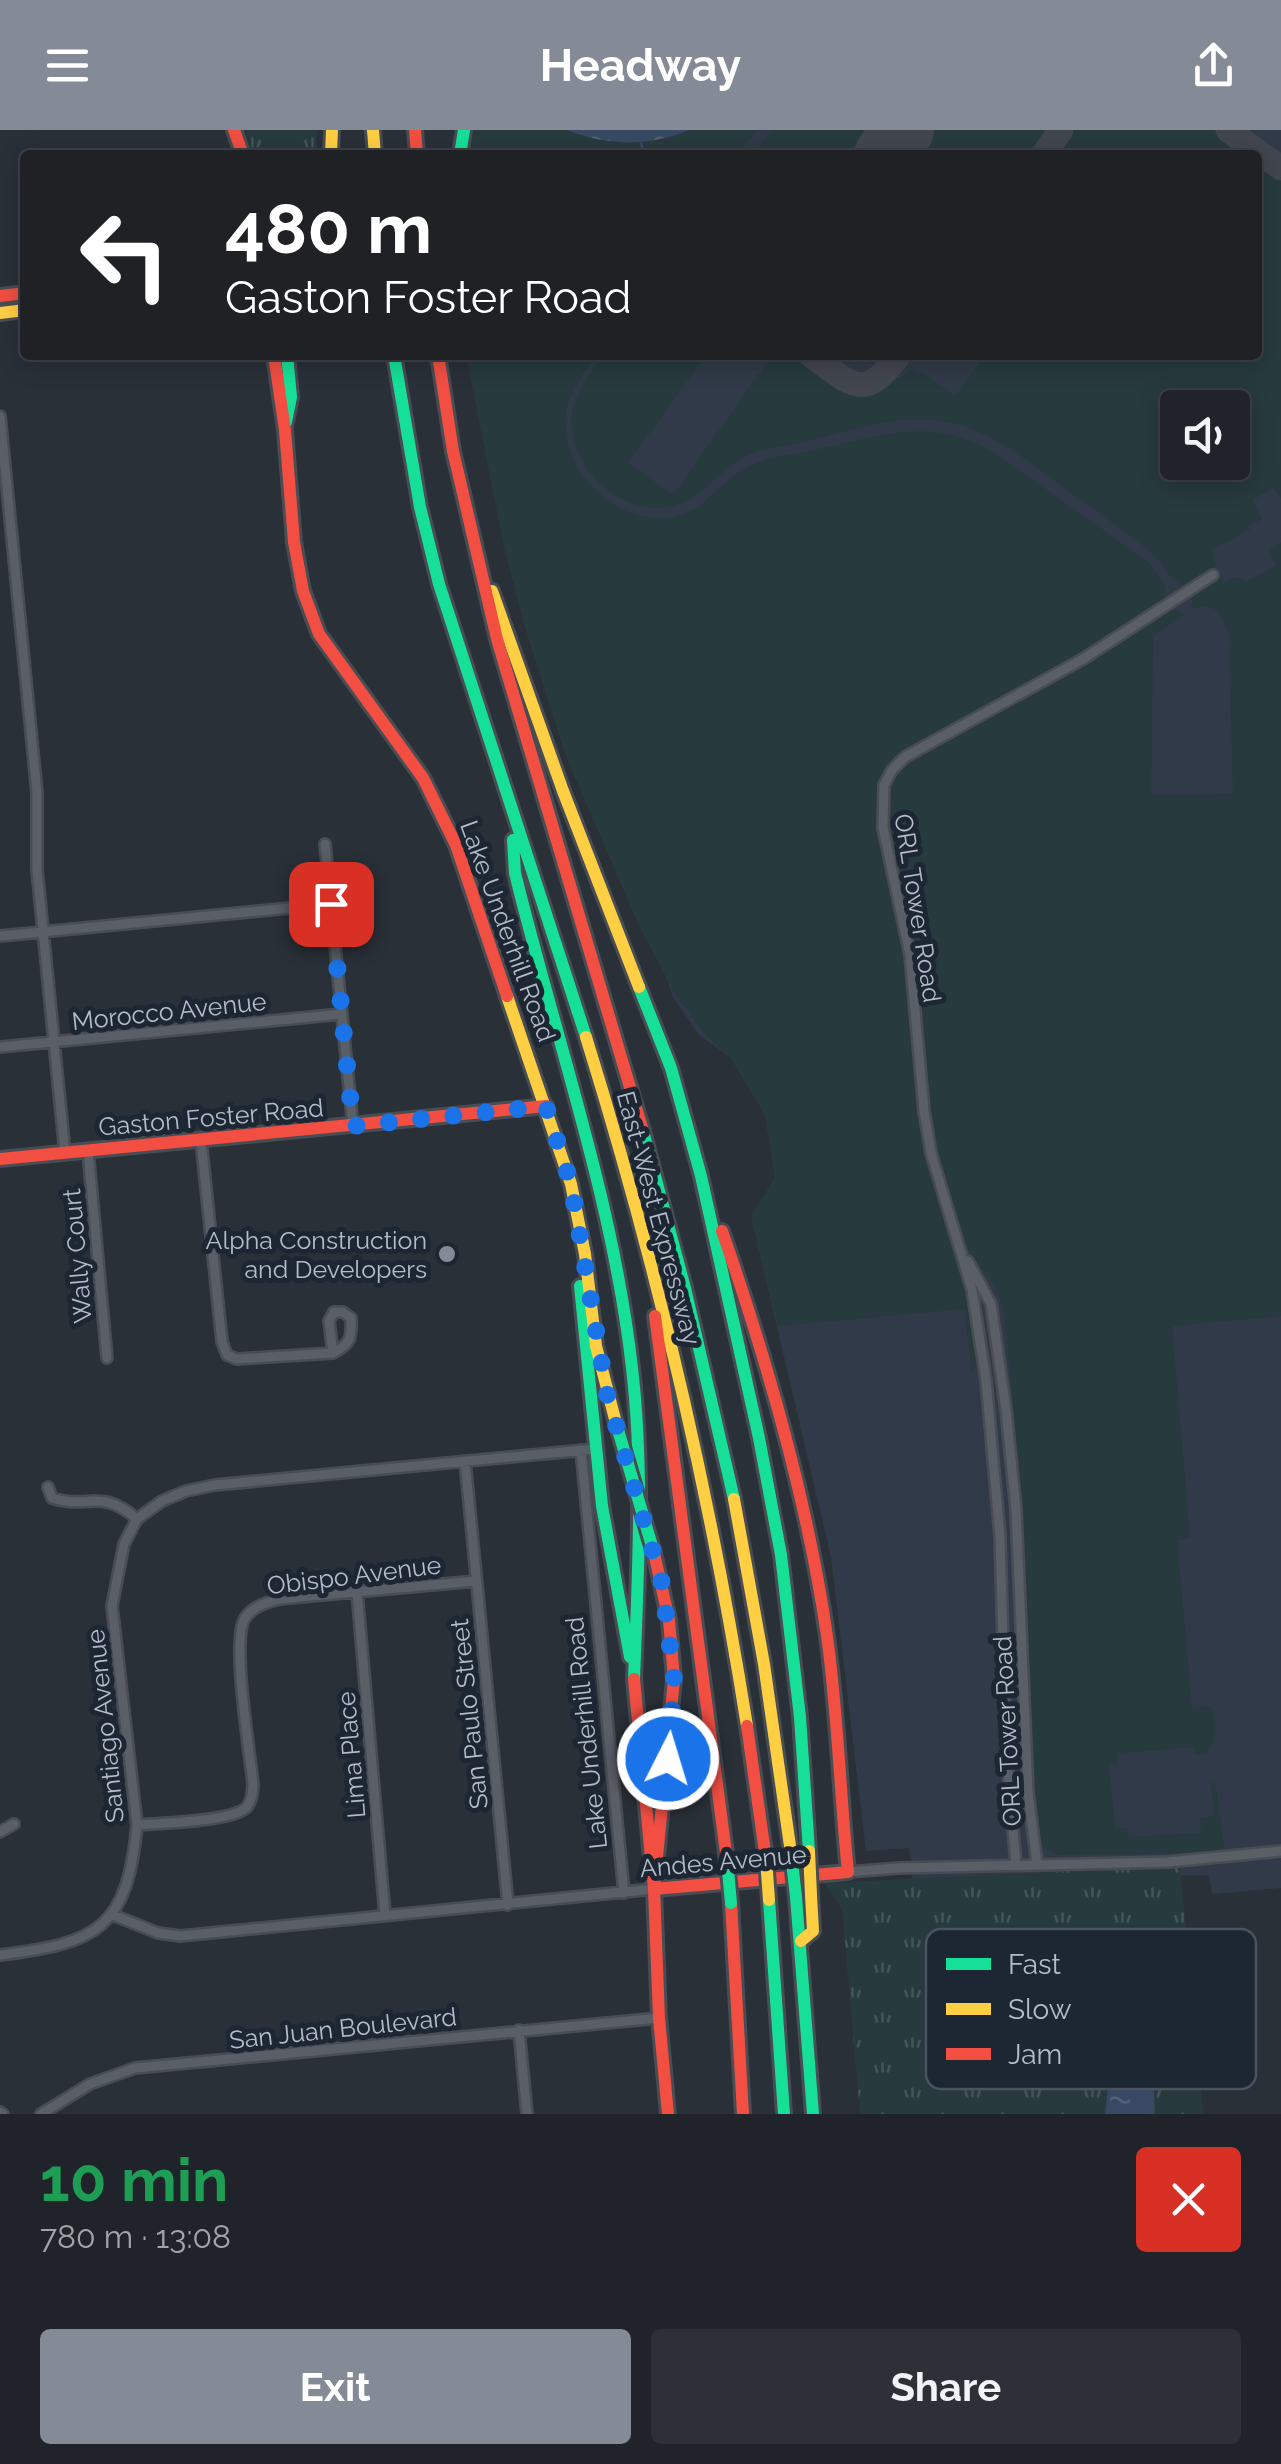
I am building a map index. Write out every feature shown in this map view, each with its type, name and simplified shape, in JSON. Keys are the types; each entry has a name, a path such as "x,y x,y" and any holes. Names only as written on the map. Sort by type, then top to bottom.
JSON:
{"main road":[{"name":"Lake Underhill Road","path":"275,360 294,542 308,605 323,640 423,778 456,845 571,1184 585,1254 596,1346 669,1620 674,1679 654,1890"},
{"name":"Lake Underhill Road","path":"285,430 291,398 287,360"},
{"name":"East-West Expressway","path":"395,360 424,526 462,662 623,1161 682,1392 755,1774 766,1860 784,2114"},
{"name":"East-West Expressway","path":"439,360 469,532 524,737 639,1117 690,1312 760,1634 802,1941 812,2114"},
{"path":"469,532 672,1068 701,1176 760,1438 780,1556 800,1717 809,1851 812,1932 802,1941"},
{"path":"512,821 515,873 604,1210 632,1364 640,1512 634,1679"},
{"name":"Gaston Foster Road","path":"0,1159 546,1106"},
{"path":"701,1176 759,1334 813,1560 832,1672 848,1872"},
{"name":"Lake Underhill Road","path":"571,1184 588,1449 634,1679 654,1890 668,2114"},
{"path":"652,1277 656,1334 727,1860 743,2114"},
{"name":"Andes Avenue","path":"654,1890 848,1872"}],"street":[{"path":"0,416 37,793 38,870 65,1153"},
{"name":"ORL Tower Road","path":"1016,1864 1006,1748 997,1490 986,1380 975,1304 931,1153 910,955 882,828 884,784 905,757 1083,659 1213,575"},
{"path":"325,844 353,1126"},
{"path":"0,936 331,904"},
{"name":"Morocco Avenue","path":"0,1048 342,1014"},
{"path":"201,1140 222,1342 227,1355 237,1359 333,1353"},
{"name":"Wally Court","path":"88,1151 107,1358"},
{"name":"ORL Tower Road","path":"959,1246 992,1304 1002,1379 1016,1510 1022,1710 1036,1864"},
{"path":"986,1380 1002,1379"},
{"path":"48,1487 52,1498 98,1498 125,1508 138,1518 186,1490 215,1484 588,1449"},
{"name":"Lake Underhill Road","path":"588,1449 624,1893"},
{"name":"San Paulo Street","path":"465,1460 508,1904"},
{"name":"Santiago Avenue","path":"113,1915 125,1890 137,1825 112,1606 124,1544 138,1518"},
{"name":"Obispo Avenue","path":"137,1825 237,1814 253,1795 239,1643 242,1624 261,1604 476,1581"},
{"path":"1002,1587 1020,1586"},
{"name":"Lima Place","path":"357,1592 385,1914"},
{"path":"0,1832 14,1824"},
{"name":"Andes Avenue","path":"848,1872 1168,1862 1281,1851"},
{"name":"Andes Avenue","path":"113,1915 158,1933 180,1936 654,1890"},
{"path":"0,1955 56,1948 81,1938 113,1915"},
{"name":"San Juan Boulevard","path":"41,2114 90,2084 135,2068 659,2018"},
{"path":"519,2030 527,2114"}],"shaded area":[{"path":"503,130 1281,130 1281,1888 1212,1894 1209,1875 913,1884 909,1848 866,1851 831,1557 751,1216 775,1178 765,1115 730,1057 699,1035 673,997 647,921 565,754 517,589 479,360 1262,360 1262,150 501,150"}],"green space":[{"path":"244,130 318,130 316,150 251,150"},
{"path":"471,130 567,130 579,135 666,139 689,130 758,130 740,150 467,150"},
{"path":"771,130 870,130 856,150 757,150"},
{"path":"936,130 1052,130 1038,150 922,150"},
{"path":"1072,130 1215,130 1242,150 1057,150"},
{"path":"1262,164 1281,178 1281,499 1274,488 1252,499 1262,519 1212,550 1216,565 1186,585 1171,576 1149,550 1026,460 988,436 959,425 900,420 765,449 734,463 691,499 651,508 632,504 600,484 587,469 572,434 576,399 600,360 702,360 628,463 673,495 769,360 804,360 857,393 876,391 894,376 899,379 911,370 925,374 955,396 982,360 1262,360"},
{"path":"467,360 593,360 570,398 567,435 572,454 593,488 625,511 643,517 678,516 700,505 735,475 763,461 887,434 929,432 972,442 995,453 1148,562 1165,586 1165,599 1071,659 903,752 888,770 879,790 879,837 901,932 922,1125 976,1331 977,1356 972,1372 964,1309 778,1326 751,1216 775,1178 765,1115 730,1057 702,1031 673,990 638,924 565,754 504,548"},
{"path":"1281,542 1281,1316 1172,1326 1190,1538 1177,1540 1192,1708 1210,1706 1215,1731 1206,1755 1195,1755 1194,1747 1117,1753 1118,1763 1109,1765 1115,1829 1127,1828 1128,1837 1201,1833 1200,1818 1214,1816 1211,1783 1215,1783 1224,1846 1208,1853 1057,1855 1044,1848 1038,1834 1029,1727 1022,1498 1005,1322 993,1284 966,1247 936,1149 913,943 886,811 890,787 912,757 1085,664 1167,611 1179,610 1184,615 1153,636 1151,795 1233,794 1229,632 1217,610 1205,606 1193,609 1191,597 1221,576 1225,582 1237,577 1246,582 1276,565 1269,550"},
{"path":"1180,1866 1186,1929 926,1929 926,2089 1201,2089 1203,2114 860,2114 842,1908 824,1883"}],"water":[{"path":"567,130 689,130 643,142 613,142"},
{"path":"1108,2089 1154,2089 1155,2114 1105,2114"}],"waterway":[{"path":"641,143 643,150"}],"taxiway":[{"path":"1047,150 1061,130"},
{"path":"1228,130 1256,150"},
{"path":"1262,154 1281,168"},
{"path":"818,360 857,384 876,379 895,360"}],"runway":[{"path":"889,150 903,130"}],"traffic: fast":[{"path":"461,150 464,130"},
{"path":"286,422 291,397 287,360"},
{"path":"395,360 420,507 439,584 586,1037"},
{"path":"513,840 515,873 597,1180 623,1305 638,1445 634,1679"},
{"path":"639,987 671,1068 701,1176 759,1438 781,1555 800,1717 809,1851"},
{"path":"643,1131 685,1288 734,1499"},
{"path":"580,1286 602,1506 630,1657"},
{"path":"616,1423 654,1553"},
{"path":"791,1853 796,1897"},
{"path":"727,1860 731,1903"},
{"path":"796,1897 813,2114"},
{"path":"769,1900 784,2114"}],"traffic: slow":[{"path":"331,150 332,130"},
{"path":"373,130 375,150"},
{"path":"0,313 20,311"},
{"path":"492,591 563,791 639,987"},
{"path":"507,996 571,1184 585,1254 596,1346 616,1423"},
{"path":"586,1037 679,1378 747,1726"},
{"path":"734,1499 764,1664 791,1853"},
{"path":"809,1851 811,1895"},
{"path":"766,1859 769,1900"},
{"path":"801,1941 813,1931 811,1895"}],"traffic: jam":[{"path":"234,130 241,150"},
{"path":"415,130 417,150"},
{"path":"0,296 20,294"},
{"path":"275,360 303,591 319,634 423,778 456,845 507,996"},
{"path":"439,360 453,451 497,639 643,1131"},
{"path":"0,1159 546,1106"},
{"path":"722,1231 770,1381 809,1533 831,1666 848,1872"},
{"path":"655,1316 727,1860"},
{"path":"654,1553 669,1620 674,1679 654,1889 848,1872"},
{"path":"634,1679 654,1889 659,2018 668,2114"},
{"path":"747,1726 766,1859"},
{"path":"731,1903 743,2114"}],"place":[{"name":"Alpha Construction and Developers","path":"447,1254"}],"route":[{"path":"331,904 353,1126 546,1106 571,1184 607,1394 654,1553 669,1620 674,1679 668,1759"}]}
